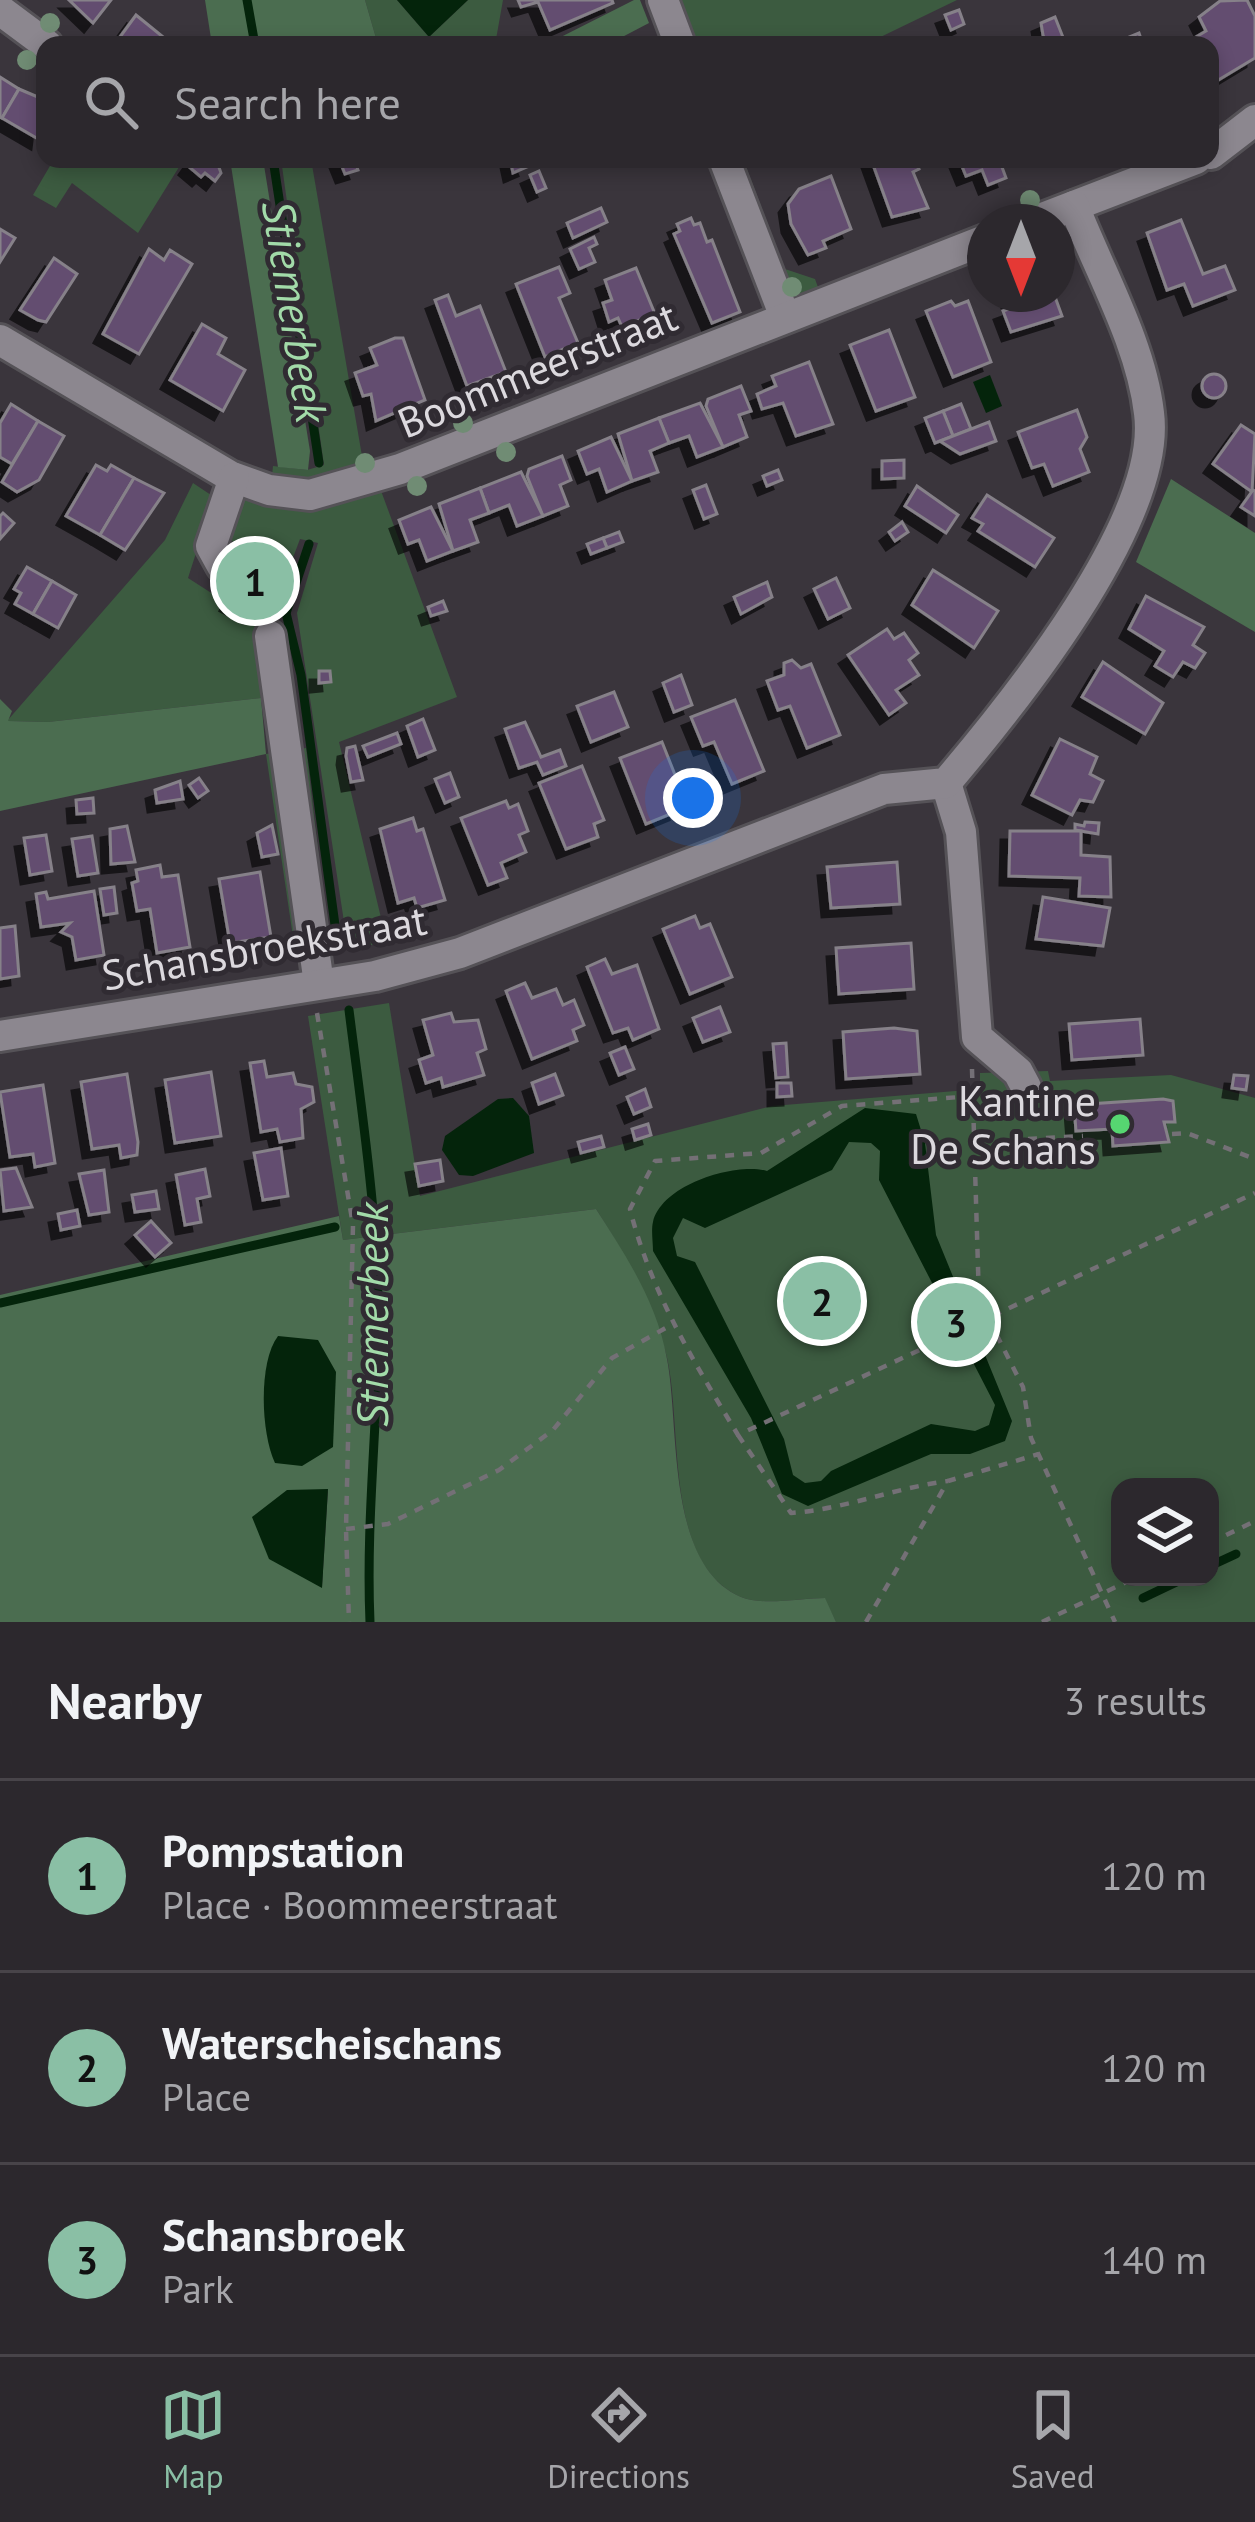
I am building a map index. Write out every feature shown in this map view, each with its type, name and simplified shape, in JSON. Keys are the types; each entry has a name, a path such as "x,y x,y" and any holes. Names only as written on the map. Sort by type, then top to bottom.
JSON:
{"street":[{"path":"663,0 677,36"},
{"path":"0,10 36,37"},
{"path":"1219,147 1255,120"},
{"path":"1219,152 1255,146"},
{"path":"727,168 785,317"},
{"path":"1075,206 1173,168"},
{"path":"1026,1087 1018,1072 977,1037 961,832 946,784 1026,687 1118,538 1150,449 1142,380 1075,209"},
{"name":"Boommeerstraat","path":"0,340 233,478 310,495 338,490 967,247"},
{"path":"222,566 211,546 233,478"},
{"path":"270,636 316,984"},
{"name":"Schansbroekstraat","path":"0,1036 376,976 460,953 884,789 946,784"}],"path":[{"path":"316,984 353,1225 346,1529 350,1622"},
{"path":"972,1070 979,1300 1023,1388 1039,1454 1115,1622"},
{"path":"974,1096 842,1106 761,1153 655,1161 630,1209 671,1325 791,1513 861,1503 895,1487 948,1481 1039,1454"},
{"path":"1172,1134 1186,1133 1255,1159"},
{"path":"1028,1139 1082,1136"},
{"path":"741,1434 1255,1192"},
{"path":"346,1529 388,1524 499,1470 553,1430 612,1358 671,1325"},
{"path":"866,1622 948,1481"},
{"path":"1219,1539 1255,1522"},
{"path":"1042,1622 1118,1586"}],"shaded area":[{"path":"205,0 365,0 375,36 211,36"},
{"path":"365,0 397,0 428,36 375,36"},
{"path":"397,0 468,0 430,36"},
{"path":"468,0 503,0 497,36 430,36"},
{"path":"634,0 640,0 649,23 624,36 563,36"},
{"path":"672,0 957,0 883,36 689,36"},
{"path":"49,168 178,168 138,233 72,183 56,208 33,195"},
{"path":"231,168 264,168 310,451 308,470 278,467"},
{"path":"282,168 313,168 362,456 370,465 306,480 272,476 273,466 307,470 324,465"},
{"path":"738,168 746,168 785,269 815,279 819,290 791,300"},
{"path":"990,375 1002,406 986,413 973,382"},
{"path":"1171,479 1255,533 1255,632 1136,562"},
{"path":"193,483 214,497 188,578 255,621 261,698 48,722 7,721 165,540"},
{"path":"380,488 457,697 339,742 387,943 348,948 297,613 318,543 300,539 279,595 267,594 282,567 224,537 239,493"},
{"path":"261,698 266,754 0,811 0,699 12,711 8,721 48,722"},
{"path":"306,748 330,951 296,957 266,754"},
{"path":"389,1003 420,1196 772,1106 980,1089 980,1073 1048,1071 1050,1081 1171,1075 1255,1098 1255,1622 836,1622 824,1598 771,1601 741,1597 715,1579 698,1553 680,1486 665,1350 636,1277 596,1209 343,1240 308,1016"},
{"path":"513,1098 529,1116 534,1153 473,1176 459,1175 442,1150 445,1136 498,1099"},
{"path":"865,1108 916,1114 925,1143 936,1235 1012,1421 1005,1441 970,1454 931,1454 808,1506 782,1494 751,1418 653,1251 652,1236 659,1209 685,1187 720,1173 767,1171","holes":["849,1142 871,1143 880,1151 879,1180 995,1405 989,1425 975,1431 931,1424 831,1471 821,1481 805,1483 793,1475 784,1439 695,1262 677,1256 673,1238 683,1218 705,1228 832,1170"]},
{"path":"596,1209 639,1280 662,1338 680,1491 699,1556 717,1580 741,1597 771,1601 825,1598 836,1622 0,1622 0,1295 339,1216 343,1240","holes":["328,1490 322,1587 292,1570"]},
{"path":"278,1336 318,1340 336,1372 333,1447 302,1466 275,1463 267,1435 265,1380"},
{"path":"328,1489 322,1588 269,1559 252,1517 287,1490"}],"building":[{"path":"69,0 111,0 93,23"},
{"path":"518,0 613,3 550,30 538,2 521,7"},
{"path":"1247,0 1255,16 1255,58 1219,80 1219,36 1198,36 1206,31 1199,17 1220,1"},
{"path":"959,10 964,24 951,30 945,15"},
{"path":"136,15 162,36 121,36"},
{"path":"1055,17 1062,36 1043,36 1041,23"},
{"path":"0,77 19,89 2,118 0,117"},
{"path":"19,89 36,96 36,138 2,118"},
{"path":"190,168 219,168 221,173 215,181 205,173 201,177"},
{"path":"874,168 919,168 913,172 928,208 892,217"},
{"path":"963,168 1002,168 1006,178 988,185 982,170 966,176"},
{"path":"539,171 546,188 537,192 530,175"},
{"path":"831,176 851,229 823,241 826,248 808,255 791,224 788,204 799,189"},
{"path":"601,208 607,222 573,238 567,223"},
{"path":"691,218 694,225 700,223 707,242 712,240 740,312 712,323 674,234 680,231 677,224"},
{"path":"1181,220 1203,274 1225,266 1235,290 1193,306 1184,284 1167,290 1147,233"},
{"path":"0,229 15,238 0,262"},
{"path":"594,237 597,244 589,248 595,262 579,269 570,249"},
{"path":"149,249 164,260 170,250 192,264 139,354 103,334"},
{"path":"54,258 77,274 46,322 20,310"},
{"path":"559,267 570,293 559,298 578,343 545,357 516,284"},
{"path":"636,268 655,314 622,327 618,318 609,322 603,303 612,300 605,280"},
{"path":"448,295 456,316 480,306 506,372 467,386 435,300"},
{"path":"951,301 955,306 967,301 967,312 972,312 991,362 953,377 926,311"},
{"path":"1003,312 1061,312 1062,316 1011,332"},
{"path":"202,324 226,338 218,354 245,370 223,411 170,380"},
{"path":"889,330 915,397 876,411 850,345"},
{"path":"403,338 425,400 376,421 371,394 363,396 355,373 377,365 370,348"},
{"path":"809,362 833,424 796,436 783,403 762,409 757,394 776,386 772,376"},
{"path":"1214,374 1226,386 1214,398 1202,386"},
{"path":"741,386 751,411 739,415 747,437 723,447 706,406 708,399"},
{"path":"700,403 723,447 697,457 689,436 669,443 659,418"},
{"path":"11,404 38,421 12,464 0,457 0,423"},
{"path":"961,404 971,429 953,436 943,411"},
{"path":"1077,410 1087,437 1080,449 1089,472 1053,486 1044,464 1032,468 1018,432"},
{"path":"943,411 953,436 935,443 925,418"},
{"path":"659,418 669,443 650,451 658,472 632,481 618,434"},
{"path":"38,421 64,436 39,480 17,492 2,482"},
{"path":"989,422 996,441 960,454 940,441"},
{"path":"1241,425 1255,434 1252,492 1213,464"},
{"path":"611,437 632,481 607,492 599,469 587,474 578,451"},
{"path":"562,456 571,480 560,485 568,506 543,516 527,476 529,469"},
{"path":"904,460 904,478 882,479 882,461"},
{"path":"96,465 107,471 111,465 134,478 100,535 66,516"},
{"path":"778,470 782,480 767,486 763,476"},
{"path":"521,472 543,516 517,526 509,505 489,513 480,488"},
{"path":"134,478 164,493 125,550 100,535"},
{"path":"706,485 717,514 704,519 693,490"},
{"path":"917,486 958,515 946,533 905,506"},
{"path":"480,488 489,513 470,520 478,542 453,551 439,504"},
{"path":"1255,491 1255,516 1241,507"},
{"path":"987,495 1054,538 1035,567 978,531 983,524 972,518"},
{"path":"431,507 453,551 427,561 419,540 408,544 399,520"},
{"path":"3,513 14,523 0,539 0,516"},
{"path":"902,522 908,532 895,541 889,532"},
{"path":"619,532 623,542 607,548 603,538"},
{"path":"603,538 607,548 591,554 587,544"},
{"path":"255,556 278,567 252,614 229,602"},
{"path":"27,567 52,581 33,614 15,604 21,593 14,589"},
{"path":"933,570 998,611 974,648 912,605"},
{"path":"836,578 850,608 828,619 814,589"},
{"path":"52,581 76,595 58,628 33,614"},
{"path":"767,582 772,597 741,614 734,597"},
{"path":"1146,596 1204,627 1193,645 1205,653 1195,668 1183,662 1173,677 1155,666 1164,651 1129,629"},
{"path":"443,601 447,611 431,616 428,607"},
{"path":"887,629 894,639 904,633 918,653 909,660 919,675 896,690 906,703 889,715 848,655"},
{"path":"792,660 801,668 811,664 840,735 807,748 790,706 778,710 767,681 784,675 784,663"},
{"path":"1103,662 1163,703 1145,734 1082,697"},
{"path":"319,671 330,671 331,682 319,683"},
{"path":"681,675 692,705 674,712 663,683"},
{"path":"614,692 628,727 591,742 577,706"},
{"path":"735,700 764,771 732,784 714,742 703,746 691,717"},
{"path":"423,719 435,750 418,757 407,726"},
{"path":"525,722 541,757 560,750 566,766 543,775 537,762 519,768 505,729"},
{"path":"397,733 401,744 368,757 363,746"},
{"path":"1060,739 1097,757 1090,774 1103,781 1093,802 1080,800 1072,815 1032,795"},
{"path":"662,742 683,795 673,799 678,811 646,824 620,758"},
{"path":"355,746 363,780 351,782 346,756 347,748"},
{"path":"582,766 604,820 594,824 598,837 566,849 539,783"},
{"path":"450,773 459,797 445,803 435,779"},
{"path":"199,778 208,791 198,798 189,785"},
{"path":"180,781 183,799 157,803 155,790"},
{"path":"93,798 94,813 77,814 76,800"},
{"path":"506,801 509,808 518,804 528,831 519,835 526,852 501,863 507,878 488,885 461,818"},
{"path":"413,818 417,831 423,829 445,900 417,908 414,898 398,903 380,829"},
{"path":"1085,822 1099,823 1098,834 1075,830 1075,824 1084,826"},
{"path":"272,825 278,854 262,857 257,833"},
{"path":"127,826 135,862 111,864 110,829"},
{"path":"1010,831 1081,831 1081,855 1110,857 1111,897 1079,896 1080,878 1009,876"},
{"path":"46,835 52,871 30,875 24,838"},
{"path":"92,836 98,873 78,876 72,839"},
{"path":"897,862 900,904 831,908 827,867"},
{"path":"160,865 162,877 178,875 190,947 157,953 150,909 137,911 132,883 138,881 136,870"},
{"path":"260,872 271,937 230,943 219,879"},
{"path":"114,887 117,913 104,915 100,889"},
{"path":"94,891 104,955 76,960 72,937 61,932 70,923 41,927 36,894 46,892 48,899"},
{"path":"1043,897 1110,908 1103,946 1036,939"},
{"path":"695,916 700,928 710,924 732,977 690,994 663,929"},
{"path":"15,926 19,976 0,979 0,928"},
{"path":"911,943 914,989 839,994 836,948"},
{"path":"605,959 612,974 637,965 659,1029 633,1040 628,1028 613,1033 587,967"},
{"path":"525,983 532,998 556,989 563,1005 574,1000 584,1025 573,1030 577,1041 532,1059 506,991"},
{"path":"720,1007 730,1032 703,1042 693,1018"},
{"path":"451,1013 454,1022 478,1020 486,1049 477,1053 484,1075 443,1087 441,1078 426,1083 419,1060 433,1055 423,1020"},
{"path":"1140,1019 1143,1055 1072,1060 1069,1024"},
{"path":"917,1031 920,1074 846,1079 843,1032"},
{"path":"786,1043 788,1077 776,1078 773,1044"},
{"path":"625,1047 634,1069 619,1075 610,1053"},
{"path":"264,1061 267,1077 293,1073 296,1084 312,1087 314,1102 301,1109 303,1138 280,1142 277,1129 261,1132 250,1063"},
{"path":"211,1072 221,1136 175,1143 165,1080"},
{"path":"127,1074 138,1142 137,1155 121,1158 119,1145 92,1149 81,1082"},
{"path":"555,1074 563,1095 539,1104 532,1083"},
{"path":"1234,1075 1248,1076 1246,1090 1232,1088"},
{"path":"777,1083 791,1083 792,1096 777,1097"},
{"path":"43,1085 55,1163 35,1167 33,1154 10,1157 0,1092"},
{"path":"645,1089 651,1107 634,1114 627,1097"},
{"name":"Kantine De Schans","path":"1173,1101 1175,1122 1164,1122 1169,1142 1113,1146 1112,1129 1076,1131 1074,1105"},
{"path":"648,1124 651,1135 635,1140 632,1129"},
{"path":"601,1136 604,1147 581,1153 578,1142"},
{"path":"281,1148 288,1196 263,1200 254,1153"},
{"path":"440,1160 443,1181 419,1186 415,1164"},
{"path":"16,1168 32,1207 4,1211 0,1170"},
{"path":"205,1169 210,1196 197,1199 201,1222 185,1225 176,1175"},
{"path":"104,1170 109,1212 89,1215 79,1174"},
{"path":"156,1191 159,1209 135,1212 132,1195"},
{"path":"77,1210 80,1226 61,1230 58,1214"},
{"path":"151,1221 171,1243 155,1257 135,1235"}],"waterway":[{"name":"Stiemerbeek","path":"247,0 253,36"},
{"name":"Stiemerbeek","path":"274,168 319,463"},
{"name":"Stiemerbeek","path":"309,544 286,613 301,675 338,947"},
{"path":"261,596 286,613"},
{"name":"Stiemerbeek","path":"349,1010 377,1262 370,1622"},
{"path":"0,1303 335,1227"},
{"path":"1219,1562 1236,1554"},
{"path":"1143,1598 1168,1586"}],"place":[{"name":"Pompstation","path":"255,581"},
{"name":"Kantine De Schans","path":"1120,1124"},
{"name":"Waterscheischans","path":"822,1301"},
{"name":"Schansbroek","path":"956,1322"}]}
